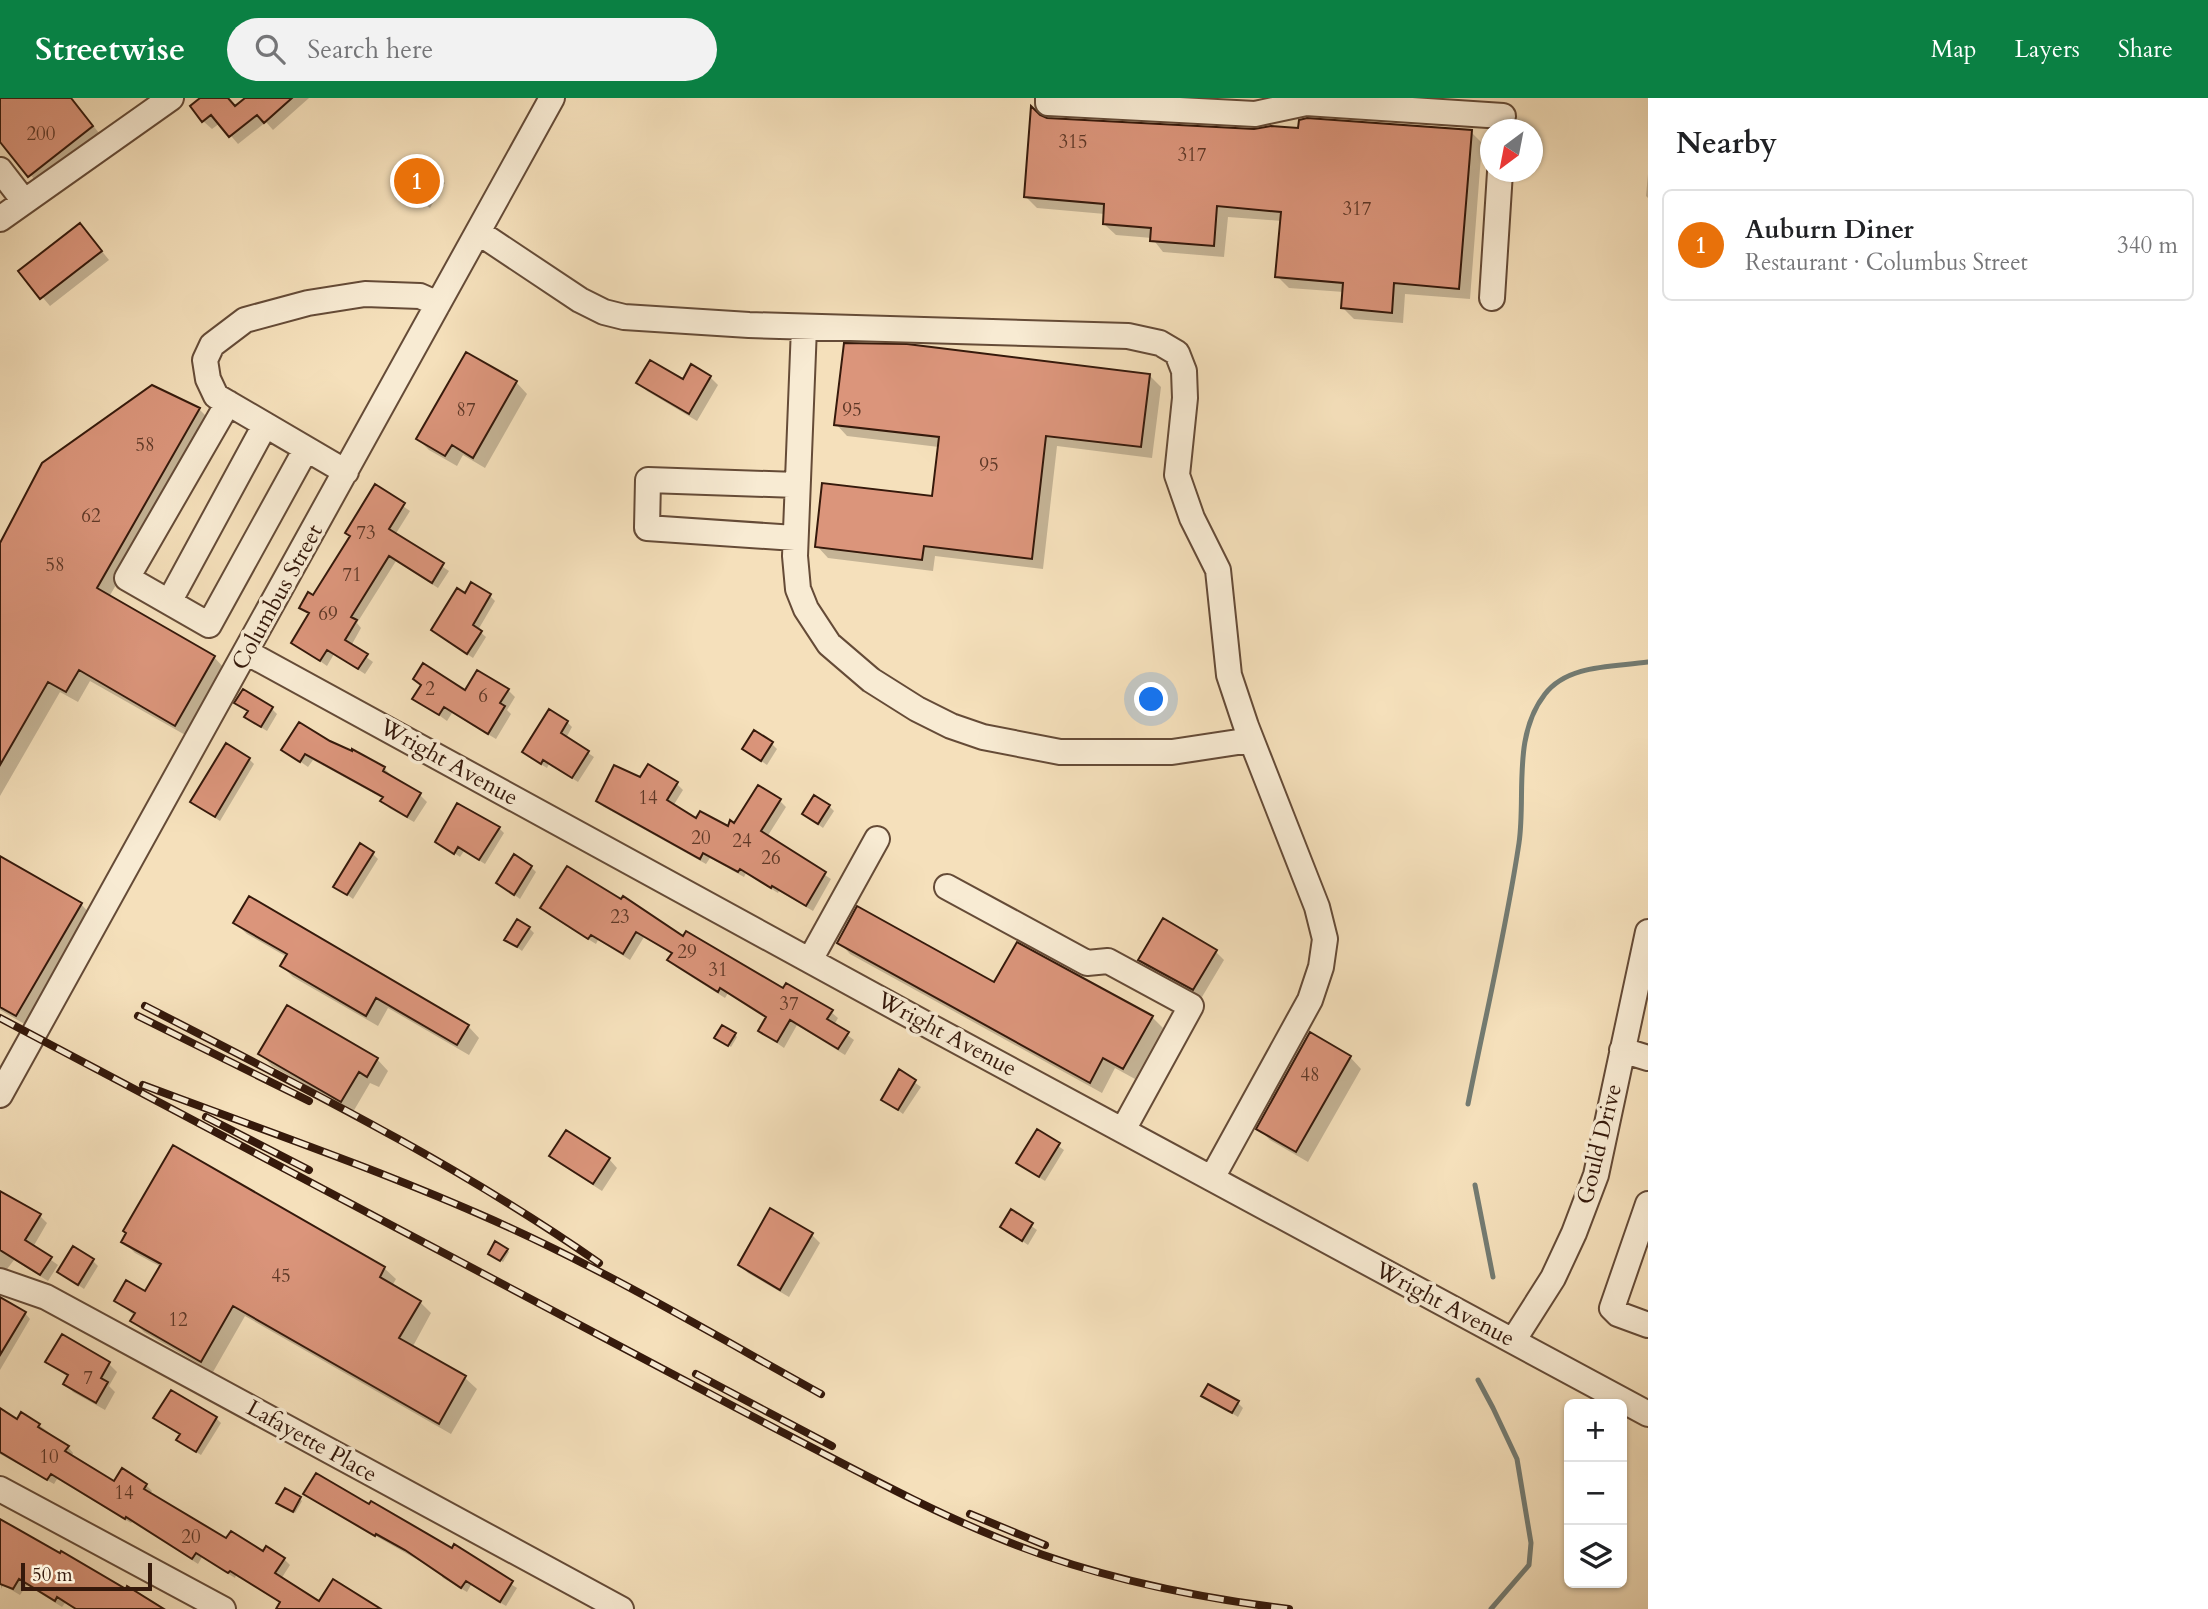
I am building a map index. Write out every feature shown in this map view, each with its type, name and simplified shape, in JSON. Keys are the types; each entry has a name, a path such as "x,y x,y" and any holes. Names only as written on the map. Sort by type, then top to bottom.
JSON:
{"street":[{"path":"0,219 171,98"},
{"name":"Columbus Street","path":"0,1095 552,98"},
{"path":"1048,98 1048,103 1153,103 1255,114 1306,100 1504,114"},
{"path":"0,170 24,201"},
{"path":"1492,299 1499,182"},
{"path":"478,232 580,300 604,312 624,317 804,327 1128,336 1160,343 1177,352 1184,371 1185,398 1177,475 1192,518 1219,570 1229,676 1251,740 1317,907 1325,939 1321,967 1310,1000 1213,1178"},
{"path":"346,472 216,396 208,379 205,360 212,345 245,320 308,303 365,294 420,296 438,304"},
{"path":"804,327 795,538 798,589 806,609 829,644 872,680 917,709 951,726 983,737 1060,752 1172,752 1251,740"},
{"path":"228,403 127,579 209,625 306,449"},
{"path":"169,602 265,425"},
{"path":"795,538 648,528 649,480 797,485"},
{"name":"Wright Avenue","path":"246,652 1648,1414"},
{"path":"810,960 877,839"},
{"path":"947,887 1087,963 1108,961 1191,1006 1123,1130"},
{"name":"Gould Drive","path":"1513,1341 1553,1278 1596,1175 1648,932"},
{"path":"1622,1050 1648,1058"},
{"path":"1647,1213 1638,1269 1612,1308 1618,1314 1648,1325"},
{"name":"Lafayette Place","path":"0,1281 46,1297 621,1609"},
{"path":"0,1489 223,1609"}],"building":[{"path":"0,98 71,98 93,126 28,177 0,142"},
{"path":"200,98 228,98 235,106 245,98 292,98 264,123 257,115 229,137 211,115 202,122 190,106"},
{"path":"1031,106 1047,118 1254,129 1271,126 1298,128 1299,120 1307,118 1472,130 1459,289 1394,283 1392,313 1341,308 1343,283 1275,277 1281,212 1217,206 1214,246 1150,241 1151,228 1103,224 1104,204 1024,197"},
{"path":"412,159 441,177 424,204 395,186"},
{"path":"80,223 102,251 40,299 18,271"},
{"path":"844,343 907,344 1150,374 1141,447 1046,436 1032,559 924,546 922,560 815,547 822,483 932,496 939,437 834,425"},
{"path":"466,352 517,381 473,458 452,445 445,456 416,439"},
{"path":"650,360 683,379 691,364 711,376 689,414 636,383"},
{"path":"152,385 200,408 97,588 215,656 175,726 79,670 66,692 48,682 0,765 0,543 42,463"},
{"path":"375,484 405,503 389,529 444,563 432,583 389,556 351,617 357,620 345,640 368,654 358,669 327,650 320,661 291,643 309,613 299,608 308,592 313,595 350,536 345,533"},
{"path":"471,582 491,594 473,625 482,631 467,654 431,630 457,588 465,593"},
{"path":"423,663 465,690 477,670 509,689 500,703 505,706 488,734 444,707 439,715 412,699 421,685 413,679"},
{"path":"243,689 273,707 261,727 244,717 248,711 234,703"},
{"path":"549,709 568,721 561,733 589,751 572,778 543,760 541,764 522,752"},
{"path":"299,722 330,741 352,749 385,767 383,771 421,793 407,817 380,801 383,797 305,754 300,762 281,750"},
{"path":"754,730 773,742 761,761 742,749"},
{"path":"226,743 250,758 215,817 190,802"},
{"path":"648,764 678,782 667,800 696,818 700,811 728,826 730,820 734,823 758,785 781,799 761,831 826,872 806,906 740,869 738,872 703,853 700,859 596,801 614,765 640,777"},
{"path":"814,795 830,805 818,824 802,814"},
{"path":"457,803 500,827 479,860 458,847 454,854 435,842"},
{"path":"360,843 374,852 347,895 333,887"},
{"path":"514,854 532,866 514,895 496,883"},
{"path":"0,856 82,903 16,1016 0,1007"},
{"path":"567,866 621,899 623,896 683,936 686,931 783,988 786,983 833,1010 827,1019 849,1032 838,1049 790,1020 777,1042 758,1031 766,1017 720,988 718,992 667,960 672,953 636,932 623,954 591,935 588,939 540,908"},
{"path":"249,896 469,1025 457,1045 376,998 366,1016 280,966 287,954 233,923"},
{"path":"857,906 994,982 1017,942 1153,1016 1123,1069 1103,1058 1090,1083 837,943"},
{"path":"1163,918 1217,950 1193,990 1138,960"},
{"path":"517,919 530,927 517,947 504,940"},
{"path":"287,1005 378,1058 367,1077 359,1072 341,1102 258,1054"},
{"path":"722,1025 736,1033 728,1046 714,1038"},
{"path":"1310,1032 1351,1056 1296,1152 1256,1129"},
{"path":"899,1069 916,1080 898,1110 881,1100"},
{"path":"1037,1129 1060,1143 1039,1177 1016,1163"},
{"path":"566,1130 610,1158 593,1184 549,1156"},
{"path":"173,1145 385,1267 380,1277 421,1301 399,1338 466,1376 439,1424 233,1306 201,1362 130,1321 135,1313 114,1301 126,1280 145,1291 161,1264 121,1242 126,1233 123,1231"},
{"path":"0,1191 41,1214 25,1240 52,1257 40,1275 0,1250"},
{"path":"770,1208 813,1233 780,1290 738,1265"},
{"path":"1011,1209 1033,1223 1022,1241 1000,1227"},
{"path":"495,1241 508,1249 500,1261 488,1254"},
{"path":"73,1246 94,1259 78,1285 57,1272"},
{"path":"0,1297 26,1312 0,1355"},
{"path":"62,1334 110,1362 101,1378 108,1382 96,1403 63,1384 68,1375 45,1362"},
{"path":"1208,1384 1239,1401 1232,1413 1201,1396"},
{"path":"171,1390 217,1417 196,1452 176,1440 180,1434 153,1418"},
{"path":"0,1408 17,1419 21,1412 40,1424 38,1427 69,1446 65,1451 114,1481 122,1468 147,1484 144,1489 226,1538 231,1531 263,1551 266,1546 285,1558 275,1573 319,1601 333,1579 381,1609 276,1609 280,1602 230,1571 228,1573 196,1553 192,1559 51,1474 47,1480 0,1452"},
{"path":"316,1473 452,1548 454,1544 513,1581 500,1602 466,1581 461,1588 405,1550 376,1534 375,1536 303,1494"},
{"path":"285,1488 301,1497 293,1512 276,1503"},
{"path":"0,1519 126,1589 127,1586 164,1609 76,1609 57,1597 55,1601 19,1579 13,1589 0,1584"}],"waterway":[{"path":"1468,1104 1514,876 1521,825 1524,747 1535,710 1545,694 1566,677 1592,669 1648,662"},
{"path":"1475,1185 1493,1277"},
{"path":"1478,1380 1517,1459 1531,1543 1529,1565 1491,1609"}],"railway":[{"path":"145,1006 319,1096 433,1159 490,1192 599,1263"},
{"path":"138,1016 309,1101"},
{"path":"0,1018 782,1432 945,1515 1036,1552 1107,1575 1179,1592 1289,1609"},
{"path":"143,1085 312,1147 523,1234 652,1300 821,1394"},
{"path":"206,1117 309,1170"},
{"path":"696,1374 832,1446"},
{"path":"970,1514 1045,1545"}],"place":[{"name":"Auburn Diner","path":"417,181"}]}
